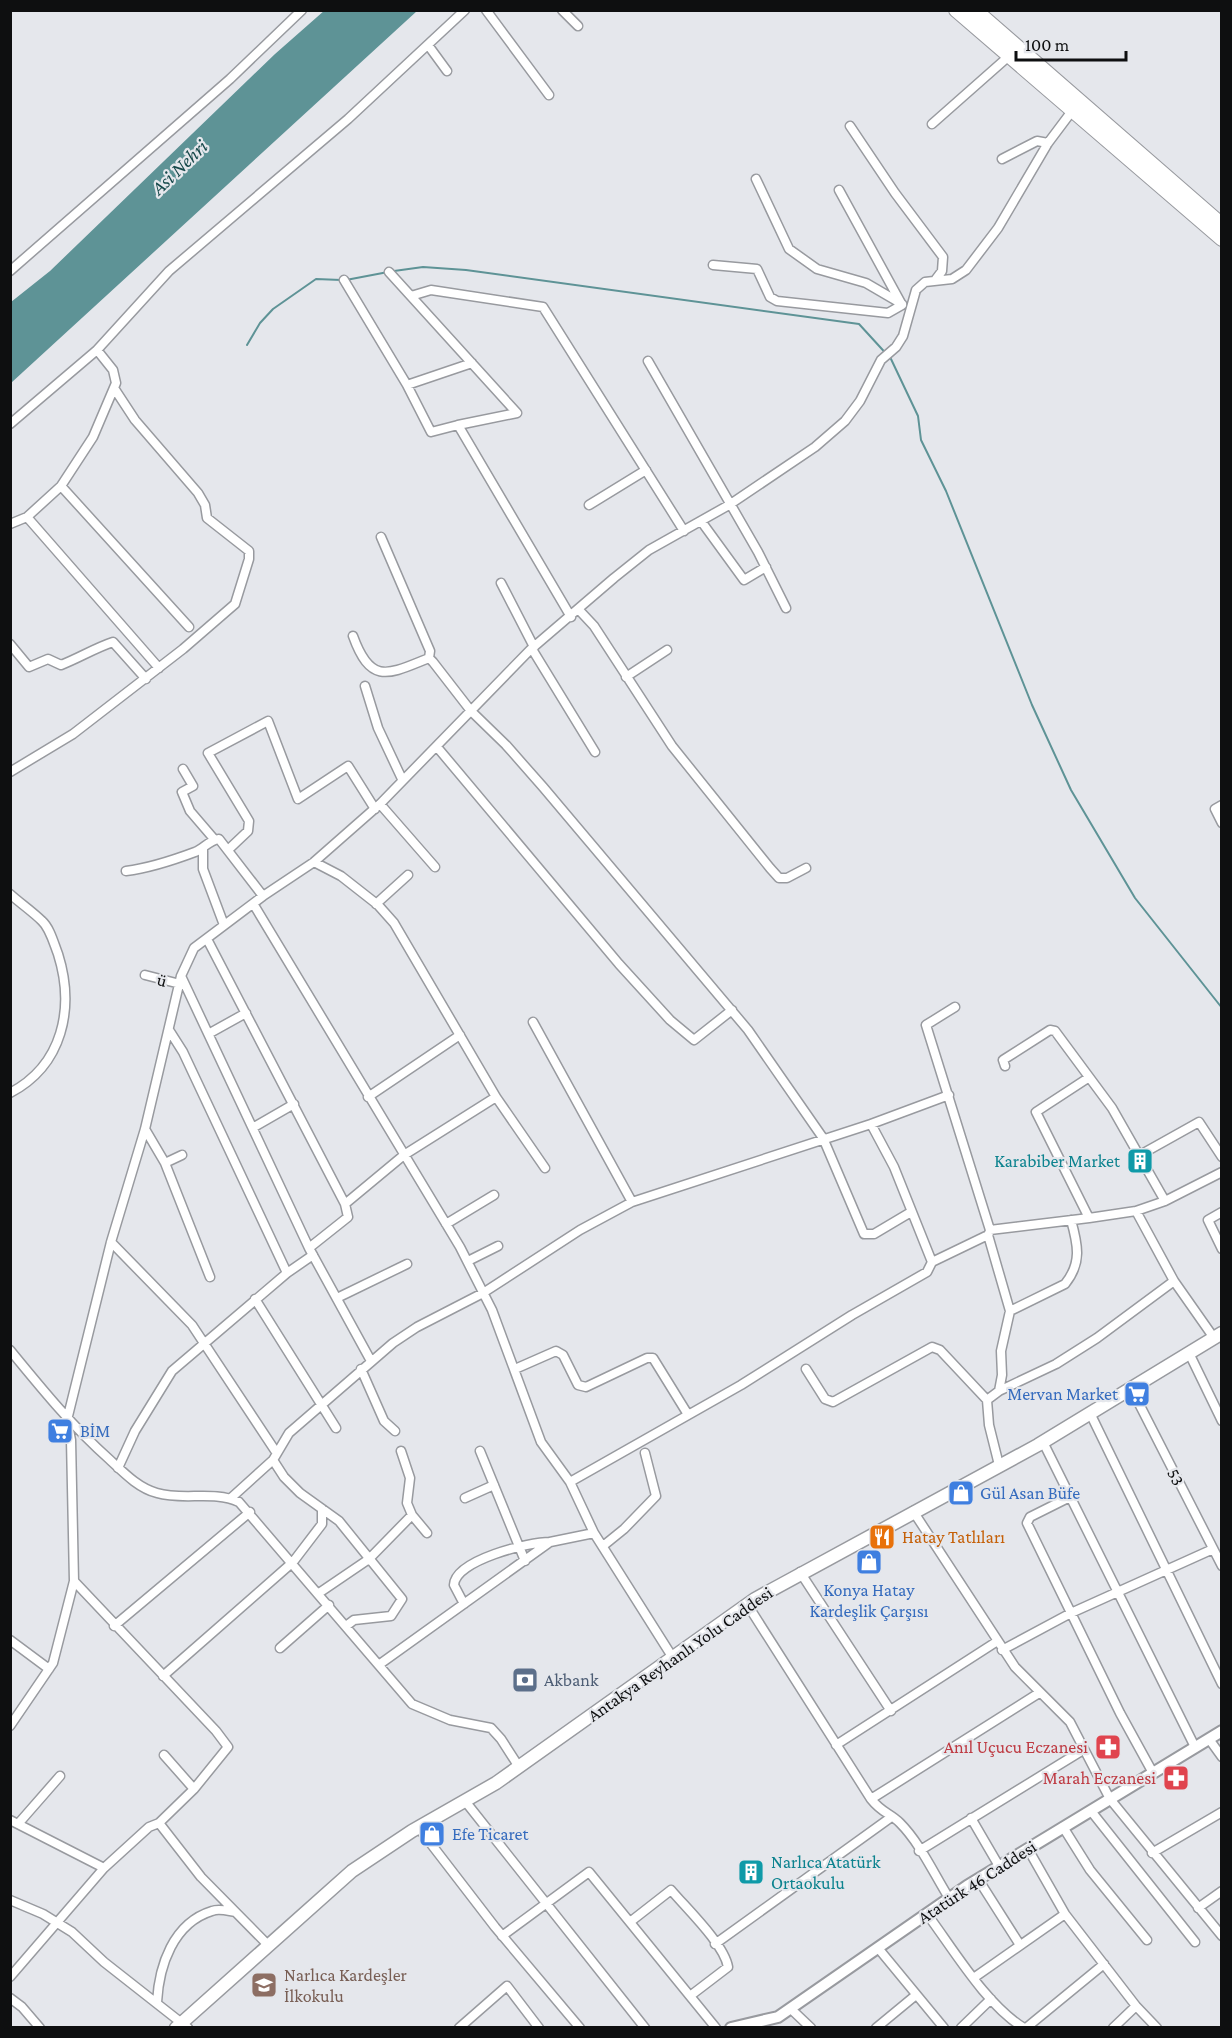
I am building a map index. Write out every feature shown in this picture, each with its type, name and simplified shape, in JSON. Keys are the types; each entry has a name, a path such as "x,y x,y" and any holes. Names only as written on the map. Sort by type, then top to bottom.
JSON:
{"highway":[{"path":"956,10 1072,111 1114,139 1221,225"},
{"path":"975,10 1221,239"}],"main road":[{"name":"Antakya Reyhanlı Yolu Caddesi","path":"182,2026 344,1877 418,1827 519,1767 747,1604 800,1572 1043,1442 1219,1337"}],"street":[{"path":"10,272 230,79 302,10"},
{"path":"10,424 97,350 169,271 348,119 465,10"},
{"path":"486,10 549,96"},
{"path":"562,10 578,26"},
{"path":"428,45 447,71"},
{"path":"933,124 1009,56"},
{"path":"11,1725 49,1669 60,1643 74,1581 70,1433 67,1420 111,1242 145,1129 181,980 194,948 263,896 314,862 377,806 533,648 649,550 729,505 815,447 845,421 860,401 881,360 896,347 903,336 916,290 925,282 952,279 966,270 998,228 1048,143 1072,111"},
{"path":"850,126 894,193 943,257 942,271 936,279"},
{"path":"1002,159 1037,141 1048,143"},
{"path":"756,179 789,249 817,268 866,283 902,304 911,312"},
{"path":"839,190 902,304"},
{"path":"713,265 757,269 770,297 777,301 888,313 902,304"},
{"path":"345,280 407,385 431,432 517,412 389,272"},
{"path":"411,296 431,290 543,307 684,531"},
{"path":"10,524 27,517 61,486 93,437 114,388 113,370 97,350"},
{"path":"648,361 766,567 786,608"},
{"path":"407,385 472,363"},
{"path":"10,772 73,734 146,679 235,604 249,551 207,518 205,505 198,493 135,420 114,388"},
{"path":"458,425 571,617"},
{"path":"589,505 646,470"},
{"path":"61,486 189,627"},
{"path":"27,517 159,668"},
{"path":"701,521 744,580 766,567"},
{"path":"381,537 430,651 429,658 471,711 543,787 732,1010 823,1138 864,1234 874,1233 911,1212"},
{"path":"501,583 533,648 595,752"},
{"path":"579,610 594,626 672,747 779,878 787,878 806,868"},
{"path":"353,636 359,654 372,668 380,672 388,673 429,658"},
{"path":"10,644 29,667 48,659 61,665 113,642 146,679"},
{"path":"626,677 667,650"},
{"path":"365,687 378,728 402,779"},
{"path":"229,849 248,831 249,821 208,753 268,722 298,799 348,766 377,806 435,867"},
{"path":"437,747 569,906 670,1020 694,1040 732,1010"},
{"path":"183,769 193,786 182,792 190,811 214,839 219,839 229,849 263,896"},
{"path":"1221,805 1215,809 1221,824"},
{"path":"126,871 152,868 203,848 214,839"},
{"path":"203,848 203,869 224,924"},
{"path":"314,862 341,876 376,904 405,937 496,1097 545,1168"},
{"path":"376,904 408,875"},
{"path":"10,894 43,921 50,933 63,969 67,997 63,1031 55,1051 39,1070 10,1093"},
{"path":"254,905 468,1262 515,1369 541,1442 570,1482 594,1533 673,1658"},
{"path":"118,1468 135,1431 172,1371 204,1341 287,1273 348,1217 345,1204 207,939"},
{"name":"ü","path":"145,975 181,980"},
{"path":"181,980 210,1033 311,1251 371,1361"},
{"path":"955,1007 926,1025 949,1095 1010,1311 1001,1351 1002,1375 999,1391"},
{"path":"210,1033 246,1013"},
{"path":"533,1022 632,1202"},
{"path":"169,1030 183,1052 287,1273"},
{"path":"1005,1066 1003,1060 1050,1030 1055,1031 1112,1108 1165,1201"},
{"path":"368,1097 460,1035"},
{"path":"1088,1078 1036,1112 1089,1218"},
{"path":"231,1498 274,1456 289,1432 371,1361 417,1327 483,1293 580,1230 632,1202 871,1124 949,1095"},
{"path":"345,1204 404,1155 496,1097"},
{"path":"254,1127 294,1104"},
{"path":"1140,1155 1199,1122 1221,1157"},
{"path":"871,1124 894,1167 933,1262"},
{"path":"145,1129 165,1163 210,1277"},
{"path":"165,1163 182,1155"},
{"path":"570,1482 687,1413 741,1385 852,1315 896,1292 927,1272 933,1262 989,1233 1136,1211 1165,1201 1221,1172"},
{"path":"446,1224 494,1195"},
{"path":"1136,1211 1174,1281 1219,1337"},
{"path":"1221,1212 1208,1220 1221,1249"},
{"path":"1010,1311 1065,1284 1070,1277 1078,1258 1078,1246 1071,1220"},
{"path":"111,1242 192,1325 204,1341 274,1456 284,1477 339,1521 402,1603 391,1616 354,1620 346,1626"},
{"path":"468,1262 498,1246"},
{"path":"337,1298 407,1264"},
{"path":"987,1400 999,1391 1056,1364 1089,1343 1174,1281"},
{"path":"255,1299 336,1428"},
{"path":"806,1369 825,1399 833,1402 932,1347 940,1350 987,1400 989,1425 999,1465"},
{"path":"10,1350 67,1420 118,1468 156,1493 231,1498 250,1512 412,1704 450,1720 491,1728 519,1767"},
{"path":"515,1369 556,1351 563,1355 575,1381 586,1387 647,1358 653,1358 687,1413"},
{"path":"1189,1353 1221,1421"},
{"path":"361,1369 384,1421 395,1431"},
{"name":"53","path":"1131,1388 1221,1566"},
{"path":"1090,1413 1221,1684"},
{"path":"70,1433 80,1433"},
{"path":"1043,1442 1195,1747"},
{"path":"480,1451 521,1545 525,1561"},
{"path":"401,1452 410,1478 407,1503 412,1515 427,1533"},
{"path":"603,1546 624,1529 656,1496 645,1453"},
{"path":"465,1498 494,1485"},
{"path":"1070,1497 1030,1517 1027,1523 1153,1773"},
{"path":"163,1676 293,1562 322,1524 322,1509"},
{"path":"913,1511 1002,1650 1039,1692 1070,1722 1110,1799 1221,1936"},
{"path":"114,1626 250,1512"},
{"path":"319,1593 369,1559 412,1515"},
{"path":"464,1604 454,1585 457,1575 485,1558 521,1545 594,1533"},
{"path":"380,1664 550,1542"},
{"path":"1002,1650 1071,1613 1118,1594 1213,1549"},
{"path":"800,1572 891,1712"},
{"path":"10,1977 104,1868 149,1827 159,1824 194,1789 228,1747 216,1731 114,1626 85,1590 74,1581"},
{"path":"747,1604 871,1799 890,1818 898,1821 950,1898"},
{"path":"280,1648 329,1605"},
{"path":"10,1640 49,1669"},
{"path":"836,1745 891,1712 996,1641"},
{"path":"871,1799 1039,1692"},
{"name":"Atatürk 46 Caddesi","path":"731,2028 754,2025 778,2017 978,1879 1221,1731"},
{"path":"1209,1739 1221,1757"},
{"path":"919,1851 1083,1749"},
{"path":"164,1755 194,1789"},
{"path":"60,1776 14,1822 104,1868"},
{"path":"465,1801 645,2028"},
{"path":"1091,1811 1195,1942"},
{"path":"1152,1853 1221,1812"},
{"path":"715,1944 890,1818"},
{"path":"971,1818 999,1866"},
{"path":"159,1824 201,1876 269,1946"},
{"path":"418,1827 502,1936 580,2028"},
{"path":"1063,1827 1090,1870 1147,1940"},
{"path":"1028,1849 1065,1914 1136,2006 1156,2028"},
{"path":"502,1936 589,1872 716,2028"},
{"path":"978,1879 1020,1945"},
{"path":"630,1922 671,1890 715,1944 726,1958 728,1967 690,1996"},
{"path":"1198,1908 1221,1891"},
{"path":"10,1900 72,1932 126,1980 158,2002 182,2026"},
{"path":"158,2002 158,1977 173,1942 183,1929 198,1917 214,1910 236,1912"},
{"path":"927,1914 991,1999 1012,2020 1025,2028 1104,1964"},
{"path":"975,1977 1065,1914"},
{"path":"878,1948 944,2028"},
{"path":"459,2028 507,1986 539,2028"},
{"path":"876,2028 916,1995"},
{"path":"10,1998 40,2028"},
{"path":"964,2027 991,1999"},
{"path":"1113,2028 1136,2006"},
{"path":"791,2009 811,2028"}],"water":[{"name":"Asi Nehri","path":"325,10 417,11 11,383 11,302 50,271 275,54"}],"waterway":[{"path":"394,271 423,267 466,270 859,324 891,359 918,416 921,440 946,491 1032,705 1071,790 1135,898 1222,1008"},
{"path":"346,280 388,272"},
{"path":"247,345 260,323 273,309 316,279 341,280"}],"place":[{"name":"Karabiber Market","path":"1140,1161"},
{"name":"Mervan Market","path":"1137,1394"},
{"name":"BİM","path":"60,1431"},
{"name":"Gül Asan Büfe","path":"961,1493"},
{"name":"Hatay Tatlıları","path":"882,1537"},
{"name":"Konya Hatay Kardeşlik Çarşısı","path":"869,1562"},
{"name":"Akbank","path":"525,1680"},
{"name":"Anıl Uçucu Eczanesi","path":"1108,1747"},
{"name":"Marah Eczanesi","path":"1176,1778"},
{"name":"Efe Ticaret","path":"432,1834"},
{"name":"Narlıca Atatürk Ortaokulu","path":"751,1872"},
{"name":"Narlıca Kardeşler İlkokulu","path":"264,1985"}]}
